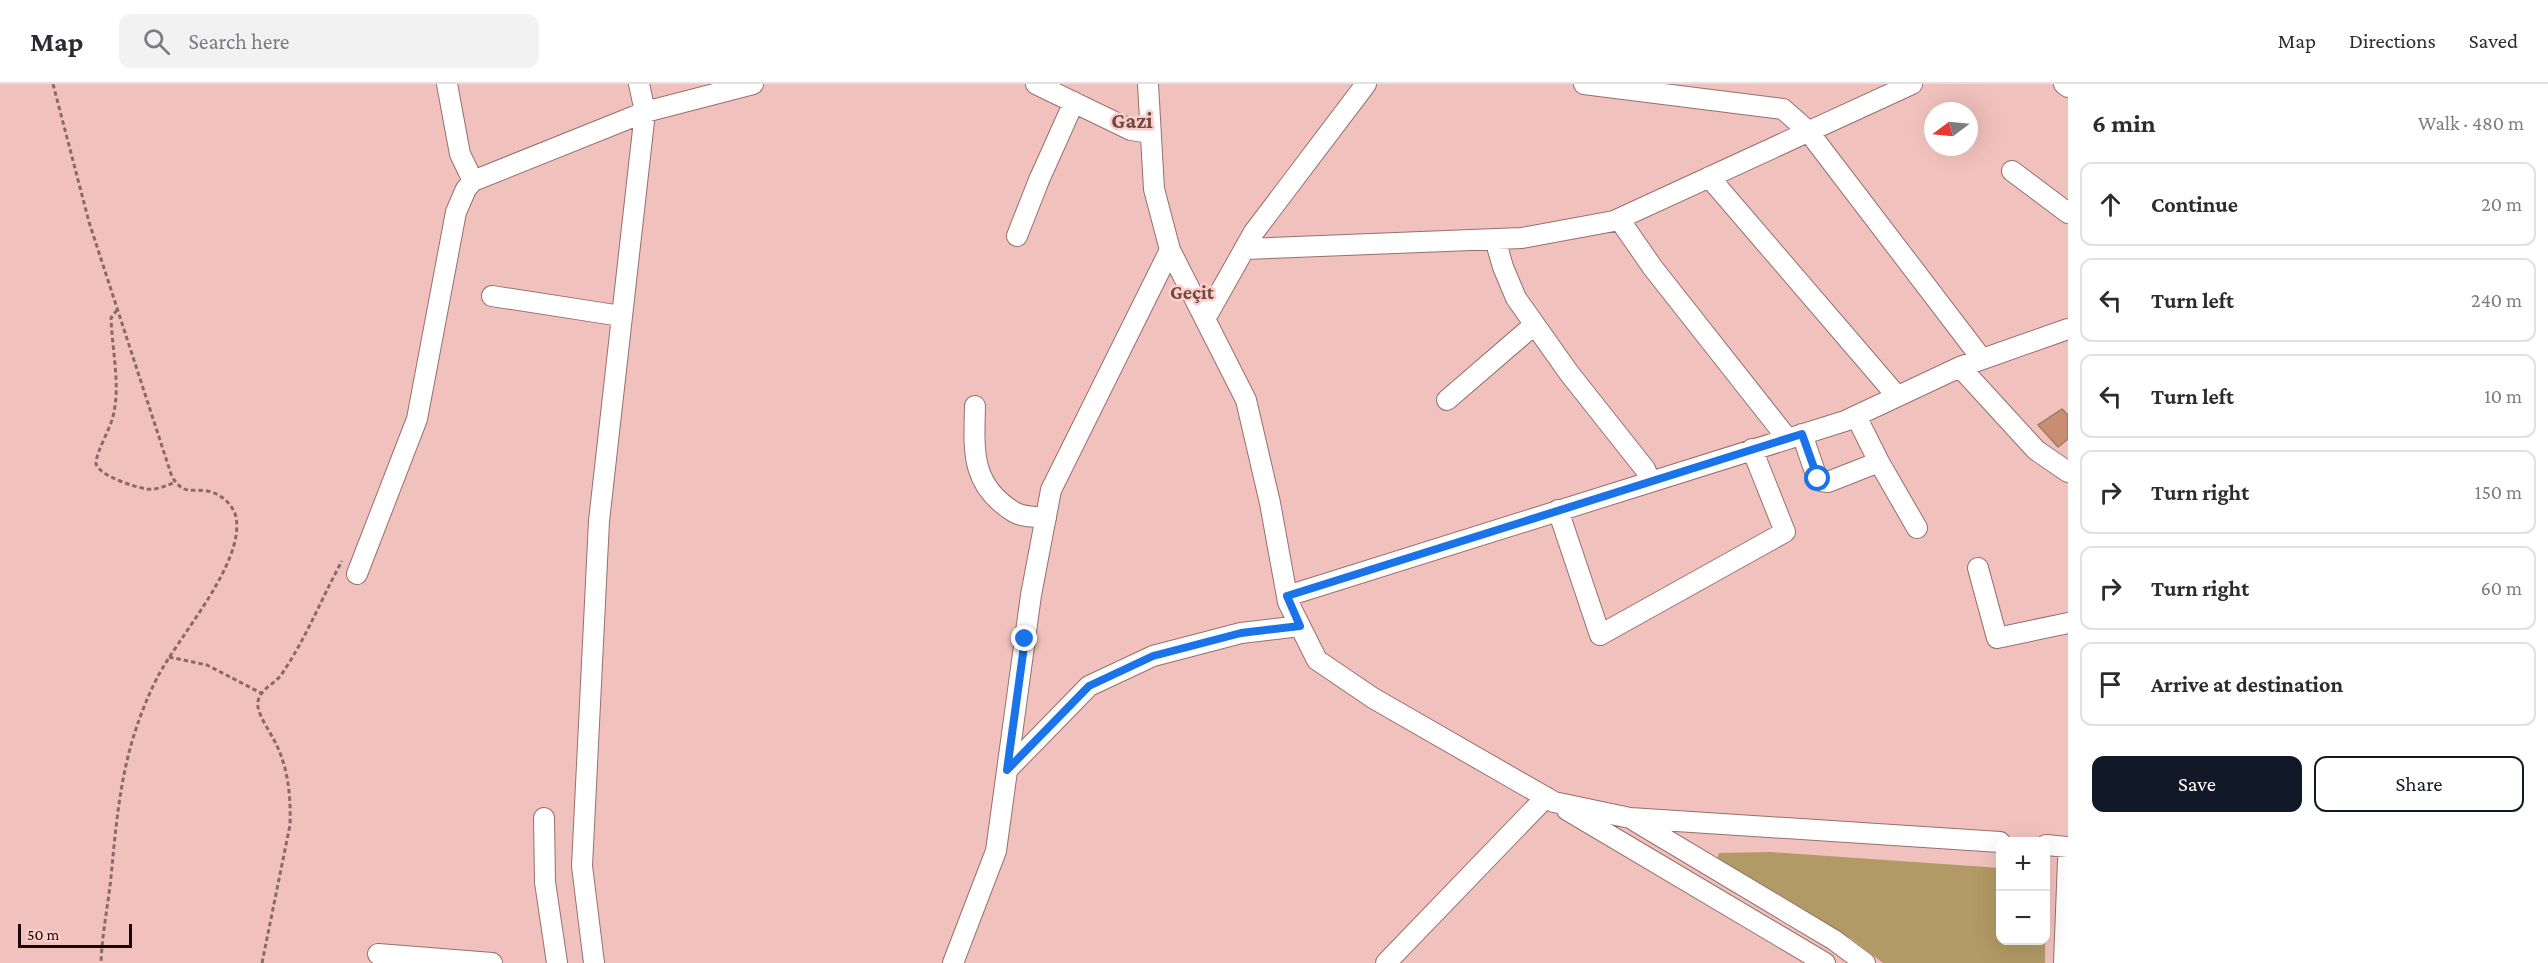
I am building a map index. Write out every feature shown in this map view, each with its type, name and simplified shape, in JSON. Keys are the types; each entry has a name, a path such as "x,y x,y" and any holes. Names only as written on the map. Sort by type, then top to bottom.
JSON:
{"street":[{"path":"447,84 460,154 473,181"},
{"path":"594,963 582,866 599,520 645,112 639,84"},
{"path":"357,574 417,419 456,212 466,189 473,181 645,112 753,84"},
{"path":"1036,84 1131,130 1150,133"},
{"path":"1148,84 1154,189 1170,250 1246,400 1270,503 1287,596 1317,660 1373,698 1825,963"},
{"path":"1205,319 1254,231 1365,84"},
{"path":"1584,84 1783,110 1808,131 1982,359"},
{"path":"1244,249 1522,238 1619,219 1912,84"},
{"path":"2064,84 2068,87"},
{"path":"1017,236 1074,102"},
{"path":"2012,171 2068,213"},
{"path":"1709,177 1897,396"},
{"path":"1619,219 1653,268 1795,436 1816,476 1821,481 1828,482 1879,462"},
{"path":"1495,239 1503,267 1516,298 1594,406 1645,469 1650,481"},
{"path":"953,963 996,851 1031,595 1051,490 1170,250"},
{"path":"492,296 621,316"},
{"path":"1447,400 1534,325"},
{"path":"1287,596 1856,416 1960,367 2068,329"},
{"path":"1960,367 2036,450 2068,472"},
{"path":"975,406 975,458 984,483 1015,513 1046,518"},
{"path":"1856,416 1879,462 1917,528"},
{"path":"1558,510 1600,635 1785,532 1752,449"},
{"path":"1978,568 1997,638 2068,623"},
{"path":"1007,770 1089,686 1153,656 1241,633 1300,626"},
{"path":"1550,800 1630,818 1996,842"},
{"path":"1386,963 1550,800"},
{"path":"544,818 545,882 557,963"},
{"path":"1630,818 1834,939 1865,963"},
{"path":"2050,845 2068,847"},
{"path":"2064,963 2068,860"},
{"path":"378,954 492,963"}],"path":[{"path":"53,84 89,222 146,401 175,482 190,491 206,490 224,499 233,508 236,526 234,545 228,564 169,657 138,721 124,771 115,820 101,963"},
{"path":"117,310 111,318 115,409 109,432 96,456 96,464 103,474 146,489 162,488 175,482"},
{"path":"262,963 290,825 291,807 290,789 282,756 258,706 261,693 281,674 302,642 347,552"},
{"path":"169,657 207,664 261,693"}],"shaded area":[{"path":"1769,852 1996,868 1996,945 2045,945 2045,963 1883,963 1852,939 1716,862 1719,853"}],"building":[{"path":"2062,409 2068,415 2068,439 2058,447 2038,425"}],"district":[{"name":"Gazi","path":"1132,120"},
{"name":"Geçit","path":"1192,292"}],"route":[{"path":"1025,639 1007,770 1089,686 1153,656 1241,633 1300,626 1287,596 1802,434 1818,479"}]}
